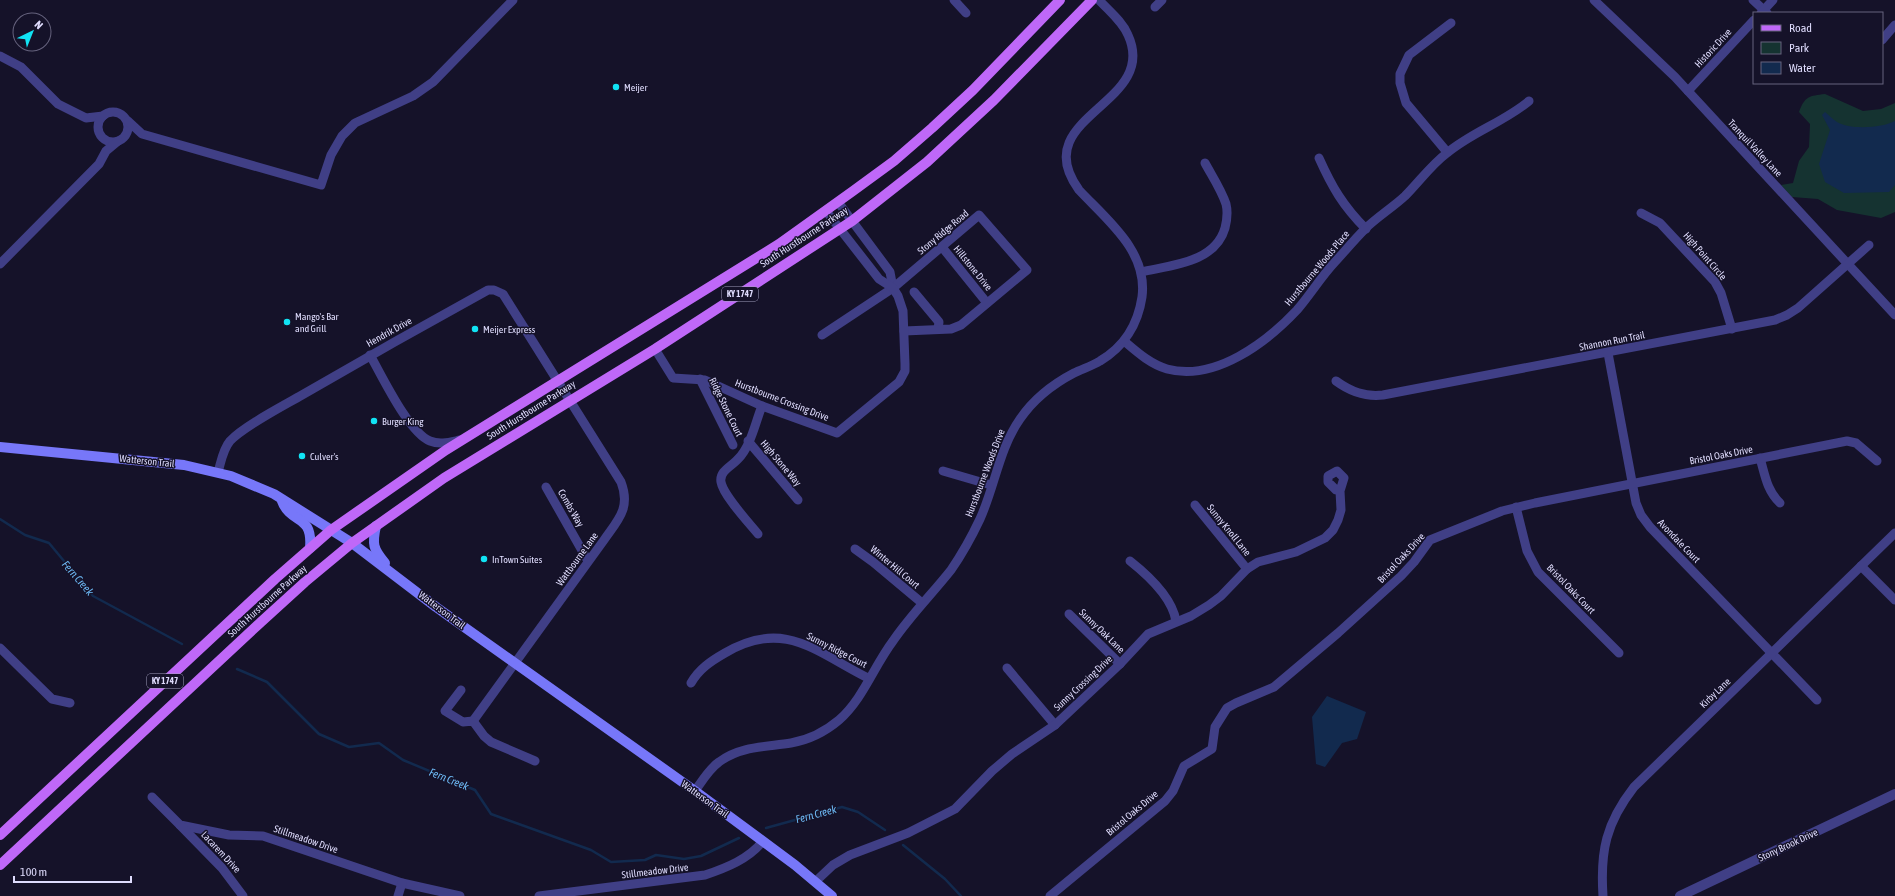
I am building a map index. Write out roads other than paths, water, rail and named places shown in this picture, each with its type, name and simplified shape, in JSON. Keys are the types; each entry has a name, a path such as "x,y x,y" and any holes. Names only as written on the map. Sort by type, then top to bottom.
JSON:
{"main road":[{"name":"South Hurstbourne Parkway","path":"0,835 274,579 331,530 465,438 779,244 826,211 894,161 932,128 973,90 1060,0"},
{"name":"South Hurstbourne Parkway","path":"0,865 266,618 352,543 444,478 655,349 852,221 927,162 994,100 1092,0"},
{"name":"Watterson Trail","path":"0,447 168,463 218,472 248,482 281,499 352,543 763,841 816,881 832,896"},
{"path":"281,499 285,509 308,528 311,538 310,548"},
{"path":"376,526 373,543 375,550 396,575"}],"street":[{"path":"0,56 21,67 58,104 86,118 103,116 108,113 117,112 125,117 128,122 142,134 321,185 331,155 342,136 355,124 413,96 433,82 513,0"},
{"path":"954,0 966,13"},
{"name":"Hurstbourne Woods Drive","path":"695,791 712,768 729,755 746,749 793,743 812,736 827,728 845,714 856,700 868,678 892,641 922,603 951,570 968,542 980,518 1007,442 1026,410 1054,385 1072,374 1100,361 1114,351 1124,341 1139,312 1142,296 1141,272 1128,243 1073,183 1066,162 1066,149 1074,130 1082,121 1113,96 1126,79 1132,64 1133,50 1128,35 1123,26 1099,0"},
{"name":"Tranquil Valley Lane","path":"1594,0 1648,50 1688,91 1895,315"},
{"path":"1753,0 1764,12 1773,0"},
{"name":"Historic Drive","path":"1688,91 1753,21"},
{"path":"1447,152 1406,103 1402,94 1400,74 1409,55 1451,23"},
{"path":"1883,39 1895,25"},
{"name":"Hurstbourne Woods Place","path":"1124,341 1146,359 1168,369 1199,370 1213,367 1240,356 1263,342 1289,318 1305,301 1331,266 1366,228 1405,196 1447,152 1472,135 1515,112 1529,101"},
{"path":"103,116 99,124 99,130 104,138 106,152"},
{"path":"0,264 99,164 106,152 128,131 128,122"},
{"path":"104,138 108,141 120,140 142,134"},
{"path":"1319,158 1335,192 1349,212 1366,228"},
{"path":"1141,272 1199,257 1214,248 1222,237 1226,223 1227,209 1222,195 1205,163"},
{"name":"Hurstbourne Crossing Drive","path":"655,349 673,378 705,380 762,406 837,433 899,382 903,377 905,364 903,311 898,296 893,288 890,272 838,202"},
{"name":"Hurstbourne Crossing Drive","path":"826,211 879,279 893,288"},
{"name":"High Point Circle","path":"1641,213 1660,223 1715,282 1721,293 1732,329"},
{"name":"Stony Ridge Road","path":"822,335 893,288 979,215 1027,270 961,325 952,329 904,331"},
{"name":"Shannon Run Trail","path":"1336,381 1357,393 1377,396 1774,320 1787,315 1798,308 1868,245"},
{"name":"Hillstone Drive","path":"942,247 987,303"},
{"name":"Hendrik Drive","path":"218,472 225,449 234,437 370,355 488,290 494,290 506,297 557,382"},
{"path":"914,292 939,322 938,330"},
{"name":"Avondale Court","path":"1608,353 1639,510 1650,527 1818,700"},
{"path":"370,355 408,422 418,433 429,441 444,443 465,438"},
{"name":"Ridge Stone Court","path":"700,379 733,445"},
{"name":"Wattbourne Lane","path":"473,721 621,516 626,500 622,482 557,382"},
{"name":"High Stone Way","path":"758,534 724,491 720,481 722,473 739,458 748,441 762,406"},
{"name":"High Stone Way","path":"748,441 798,500"},
{"name":"Bristol Oaks Drive","path":"1050,896 1166,801 1173,791 1184,766 1212,749 1215,727 1227,708 1274,687 1338,633 1401,576 1414,562 1430,540 1502,511 1516,507 1847,441 1856,443 1877,461"},
{"path":"1760,458 1767,485 1773,496 1780,503"},
{"path":"943,471 991,485"},
{"name":"Combs Way","path":"546,487 588,561"},
{"name":"Sunny Crossing Drive","path":"816,881 833,865 850,855 908,833 955,809 992,771 1012,754 1055,725 1120,664 1148,634 1209,605 1221,596 1246,569 1268,558 1309,547 1325,538 1333,530 1342,510 1340,491"},
{"name":"Sunny Knoll Lane","path":"1195,505 1246,569"},
{"name":"Bristol Oaks Court","path":"1516,507 1527,550 1538,572 1619,653"},
{"name":"Kirby Lane","path":"1603,896 1603,856 1605,841 1612,820 1634,787 1895,533"},
{"name":"Winter Hill Court","path":"855,549 874,562 922,603"},
{"path":"1130,561 1154,582 1168,602 1176,621"},
{"path":"1861,566 1895,600"},
{"name":"Sunny Oak Lane","path":"1069,614 1120,664"},
{"name":"Sunny Ridge Court","path":"691,683 700,671 710,662 733,648 752,639 774,637 807,645 868,678"},
{"path":"0,648 52,699 70,703"},
{"path":"1007,668 1055,725"},
{"path":"461,690 445,711 463,722 473,721 484,736 492,742 535,761"},
{"name":"Stony Brook Drive","path":"1680,896 1895,794"},
{"path":"152,797 180,825"},
{"name":"Stillmeadow Drive","path":"180,825 229,834 263,836 402,883 460,896"},
{"name":"Lacarem Drive","path":"180,825 222,868 243,896"},
{"name":"Stillmeadow Drive","path":"539,896 705,875 723,869 752,853 763,841"},
{"path":"398,896 402,883"}],"water":[{"path":"1825,112 1837,122 1850,126 1874,127 1895,121 1895,185 1889,192 1844,193 1825,182 1819,164 1830,130 1822,115"},
{"path":"1327,696 1366,712 1357,739 1342,743 1325,767 1316,764 1312,717"}],"waterway":[{"name":"Fern Creek","path":"0,519 25,535 49,543 93,596 182,644"},
{"name":"Fern Creek","path":"237,669 267,682 319,734 349,747 379,743 403,760 475,790 491,814 591,850 611,862 645,860 656,855 684,859 701,856 739,838"},
{"name":"Fern Creek","path":"766,828 842,807 858,812 885,830"},
{"name":"Fern Creek","path":"903,845 945,879 961,896"}],"place":[{"name":"Meijer","path":"616,87"},
{"name":"Mango's Bar and Grill","path":"287,322"},
{"name":"Meijer Express","path":"475,329"},
{"name":"Burger King","path":"374,421"},
{"name":"Culver's","path":"302,456"},
{"name":"InTown Suites","path":"484,559"}]}
